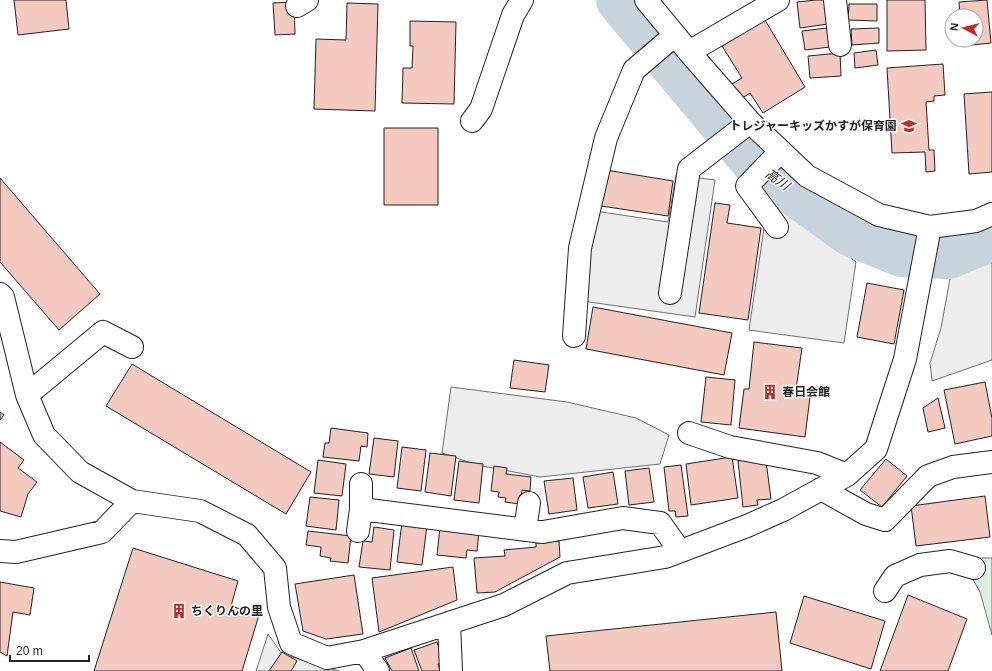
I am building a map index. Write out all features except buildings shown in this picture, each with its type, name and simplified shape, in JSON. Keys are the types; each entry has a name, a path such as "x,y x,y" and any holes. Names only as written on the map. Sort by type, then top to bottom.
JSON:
{"street":[{"path":"472,121 481,110 513,15 522,0"},
{"path":"646,0 672,38 688,52 746,126 776,156 807,176 879,215 929,232 976,221 992,214"},
{"path":"688,52 778,0"},
{"path":"835,0 840,45"},
{"path":"574,336 580,248 606,138 634,70 672,38"},
{"path":"670,293 689,169 746,126"},
{"path":"776,156 747,186 776,227"},
{"path":"0,294 3,297 27,395 44,435 80,472 132,501 200,511 247,535 275,568 279,607 291,643 327,658 364,651 504,605 567,573 665,557 747,526 847,475 876,449 905,359 929,232"},
{"path":"27,395 103,332 132,347"},
{"path":"689,433 730,447 817,463 847,475"},
{"path":"822,489 866,514 886,520 928,476 953,467 992,462"},
{"path":"358,531 361,509 361,484"},
{"path":"0,551 16,552 102,532 132,501"},
{"path":"525,530 529,503"},
{"path":"361,509 543,532 623,518 660,523 680,551"},
{"path":"885,591 895,576 920,564 950,561 974,568"},
{"path":"449,623 452,671"},
{"path":"364,651 378,671"}],"green space":[{"path":"977,558 992,558 992,635 980,592 971,576"}],"shaded area":[{"path":"676,175 715,180 695,317 582,301 595,211 668,222"},
{"path":"787,207 856,262 844,343 749,330 764,228"},
{"path":"992,253 992,360 932,381 930,363 941,328 951,273"},
{"path":"451,387 567,402 636,418 669,435 660,464 540,477 477,465 442,453"},
{"path":"268,634 282,654 339,671 256,671"}],"waterway":[{"name":"高川","path":"620,0 757,164 850,232 902,253 948,255 992,237"}],"place":[{"name":"トレジャーキッズかすが保育園","path":"909,126"},
{"name":"春日会館","path":"770,392"},
{"name":"ちくりんの里","path":"179,611"}]}
